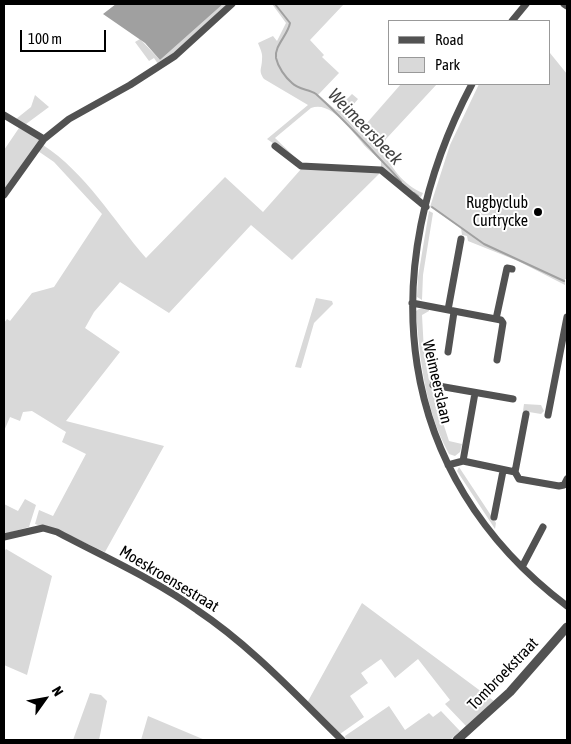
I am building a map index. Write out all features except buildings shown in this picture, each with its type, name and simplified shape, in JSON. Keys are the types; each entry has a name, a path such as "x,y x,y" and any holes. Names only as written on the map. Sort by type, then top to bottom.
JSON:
{"street":[{"path":"4,195 44,139 69,119 130,85 175,56 232,4"},
{"path":"513,20 526,4"},
{"name":"Weimeerslaan","path":"472,85 441,155 416,243 412,327 420,385 428,414 448,465 475,511 522,567 567,606"},
{"path":"4,115 44,139"},
{"path":"275,146 301,166 381,170 426,207"},
{"path":"448,352 451,311 461,239"},
{"path":"496,319 507,268 512,270"},
{"path":"412,304 496,319 503,323 497,360"},
{"path":"548,415 564,351 567,317"},
{"path":"433,385 513,399"},
{"path":"463,461 476,393"},
{"path":"526,414 515,472 518,479 559,486 564,485 567,479"},
{"path":"448,465 463,461 503,471 515,472"},
{"path":"494,517 503,471"},
{"path":"522,567 543,527"},
{"name":"Moeskroensestraat","path":"4,536 43,528 57,532 170,592 225,630 263,663 342,740"},
{"name":"Tombroekstraat","path":"457,740 510,692 567,627"}],"green space":[{"path":"223,4 227,4 173,54 158,64 154,58 149,61 135,42 140,39 160,60"},
{"path":"272,4 344,4 310,40 324,55 322,57 339,73 318,95 336,110 352,94 358,99 344,116 359,132 400,85 436,85 386,139 382,149 398,175 410,186 423,193 421,197 418,199 381,167 380,159 369,150 336,114 328,109 311,108 275,138 300,162 267,139 308,105 264,79 261,73 262,55 258,43 273,36 277,41 286,23"},
{"path":"551,54 567,74 567,279 565,279 565,285 518,261 468,241 467,236 462,235 461,228 430,207 450,145 479,85 551,85"},
{"path":"35,95 49,107 26,124 16,119 31,107"},
{"path":"19,128 39,139 39,142 4,191 4,150"},
{"path":"43,145 73,169 86,183 146,258 225,177 263,212 302,168 381,172 292,260 251,225 169,313 120,282 94,312 85,328 120,352 66,421 164,446 105,552 70,536 35,524 39,510 53,516 86,454 62,442 66,432 32,411 23,412 20,421 10,417 4,431 4,323 7,319 10,321 32,293 54,287 102,214 54,162 38,151"},
{"path":"429,211 433,213 423,275 422,300 417,297 418,277"},
{"path":"316,298 332,301 333,304 314,323 301,368 295,367"},
{"path":"419,309 429,309 429,311 422,315 424,352 429,380 431,380 449,441 462,444 460,452 455,456 449,454 434,420 429,402 419,348 416,311"},
{"path":"524,404 541,405 544,411 541,414 523,411"},
{"path":"459,467 496,523 495,529 457,471"},
{"path":"25,499 36,505 29,527 4,534 4,504 18,511"},
{"path":"6,549 52,576 27,675 4,665 4,552"},
{"path":"362,603 494,701 466,726 445,704 450,700 418,659 395,678 381,659 361,673 368,683 350,696 364,717 340,734 307,703"},
{"path":"90,693 101,695 107,701 99,740 73,740"},
{"path":"389,706 405,730 429,713 433,717 441,711 460,731 450,740 346,740 345,736"},
{"path":"148,716 205,740 141,740"}],"shaded area":[{"path":"116,4 223,4 160,60 145,43 103,14"}],"waterway":[{"name":"Weimeersbeek","path":"275,4 290,23 276,54 277,61 284,75 295,85 313,92 323,100 401,182"},
{"name":"Weimeersbeek","path":"414,193 418,196"},
{"name":"Weimeersbeek","path":"432,207 484,244 564,281"}],"place":[{"name":"Rugbyclub Curtrycke","path":"538,212"}]}
